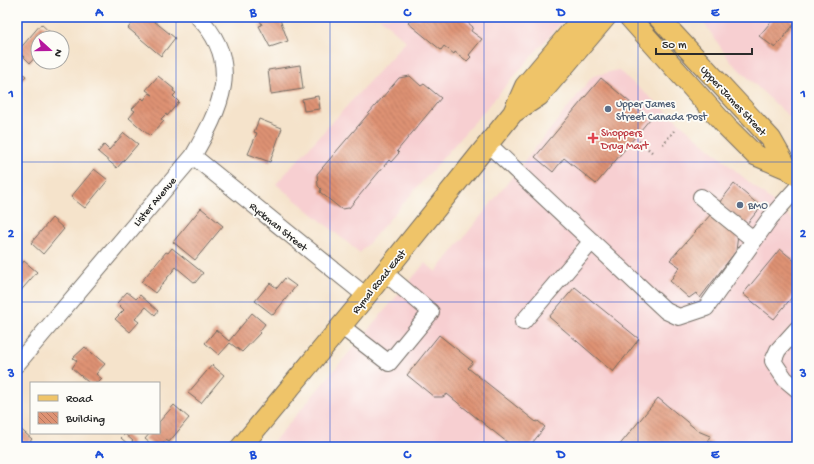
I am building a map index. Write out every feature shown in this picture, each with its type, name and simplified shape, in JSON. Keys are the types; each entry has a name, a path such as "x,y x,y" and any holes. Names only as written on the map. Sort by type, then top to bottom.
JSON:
{"main road":[{"name":"Rymal Road East","path":"241,447 385,273 513,113 525,86 584,17"},
{"name":"Rymal Road East","path":"513,113 539,96 606,17"},
{"name":"Upper James Street","path":"629,17 727,127 755,155 793,172"},
{"name":"Upper James Street","path":"658,17 771,138 793,172"}],"street":[{"name":"Lister Avenue","path":"17,364 193,156 214,120 225,78 215,38 198,17"},
{"path":"488,144 666,311 679,317 706,308 770,218 797,188"},
{"name":"Ryckman Street","path":"193,156 366,296"},
{"path":"701,197 754,240"},
{"path":"523,322 592,241"},
{"path":"341,326 389,363 431,312 385,273"},
{"path":"797,329 778,350 773,361 785,379 797,389"}],"path":[{"path":"663,144 674,131"},
{"path":"639,141 652,153"}],"shaded area":[{"path":"379,17 566,17 360,253 276,184 406,41"},
{"path":"700,17 797,17 797,124 730,61"},
{"path":"618,70 797,223 797,447 269,447 425,263 436,272 593,76"}],"building":[{"path":"138,17 149,17 175,38 161,56 128,28"},
{"path":"259,17 279,17 288,41 270,47 259,26 262,25"},
{"path":"413,17 420,19 421,17 461,17 473,27 471,31 482,39 469,55 471,57 467,61 455,52 454,54 444,46 441,50 408,23"},
{"path":"775,17 787,17 795,23 775,48 759,36"},
{"path":"41,24 48,30 36,30"},
{"path":"30,37 30,63 18,51"},
{"path":"300,65 303,89 271,94 268,70"},
{"path":"17,69 26,76 17,87"},
{"path":"158,76 174,89 173,91 176,93 173,96 179,102 167,116 166,114 161,119 164,121 150,136 129,118 135,111 132,109 142,98 144,100 149,93 153,95 146,90"},
{"path":"410,76 421,86 424,84 441,98 397,151 399,153 391,162 389,160 349,208 341,209 320,192 321,189 318,186 317,174 399,78"},
{"name":"Shoppers Drug Mart","path":"601,78 650,119 596,184 564,158 553,172 535,157"},
{"path":"318,96 320,109 304,111 302,99"},
{"path":"259,119 282,128 270,162 248,154 257,133 254,132"},
{"path":"124,133 138,144 117,168 98,152 104,145 109,150"},
{"path":"94,169 108,180 85,208 71,197"},
{"name":"BMO","path":"734,184 761,207 746,225 719,203"},
{"path":"201,208 223,226 195,260 173,242"},
{"path":"712,213 738,235 736,251 700,298 696,293 689,298 670,281 680,267 670,260"},
{"path":"52,218 64,229 43,254 31,243"},
{"path":"172,248 203,273 195,283 176,267 155,293 141,282 166,252 168,253"},
{"path":"780,249 797,263 797,291 774,319 743,294"},
{"path":"24,261 37,272 17,295 17,269"},
{"path":"285,278 296,286 273,315 255,301 270,283 277,288"},
{"path":"575,287 639,339 613,372 549,317"},
{"path":"127,292 136,299 140,295 158,311 155,315 146,307 135,319 139,322 130,332 115,319 124,310 117,303"},
{"path":"252,313 265,324 259,332 260,333 242,352 230,343 219,355 205,343 216,330 229,341"},
{"path":"439,335 473,362 468,368 536,422 538,421 545,427 529,447 513,447 447,394 443,397 434,397 407,375"},
{"path":"85,347 105,364 96,374 102,379 99,382 88,382 72,368 77,361 73,358"},
{"path":"212,365 224,375 201,403 188,393"},
{"path":"658,398 698,431 710,436 708,440 718,447 618,447"},
{"path":"174,405 189,418 169,442 166,440 160,447 155,447 145,439 149,434 160,434 160,421"},
{"path":"18,427 32,439 26,447 17,447"},
{"path":"125,434 133,441 131,443 136,447 128,447 129,445 121,438"}],"place":[{"name":"Upper James Street Canada Post","path":"608,109"},
{"name":"Shoppers Drug Mart","path":"593,138"},
{"name":"BMO","path":"740,205"}]}
